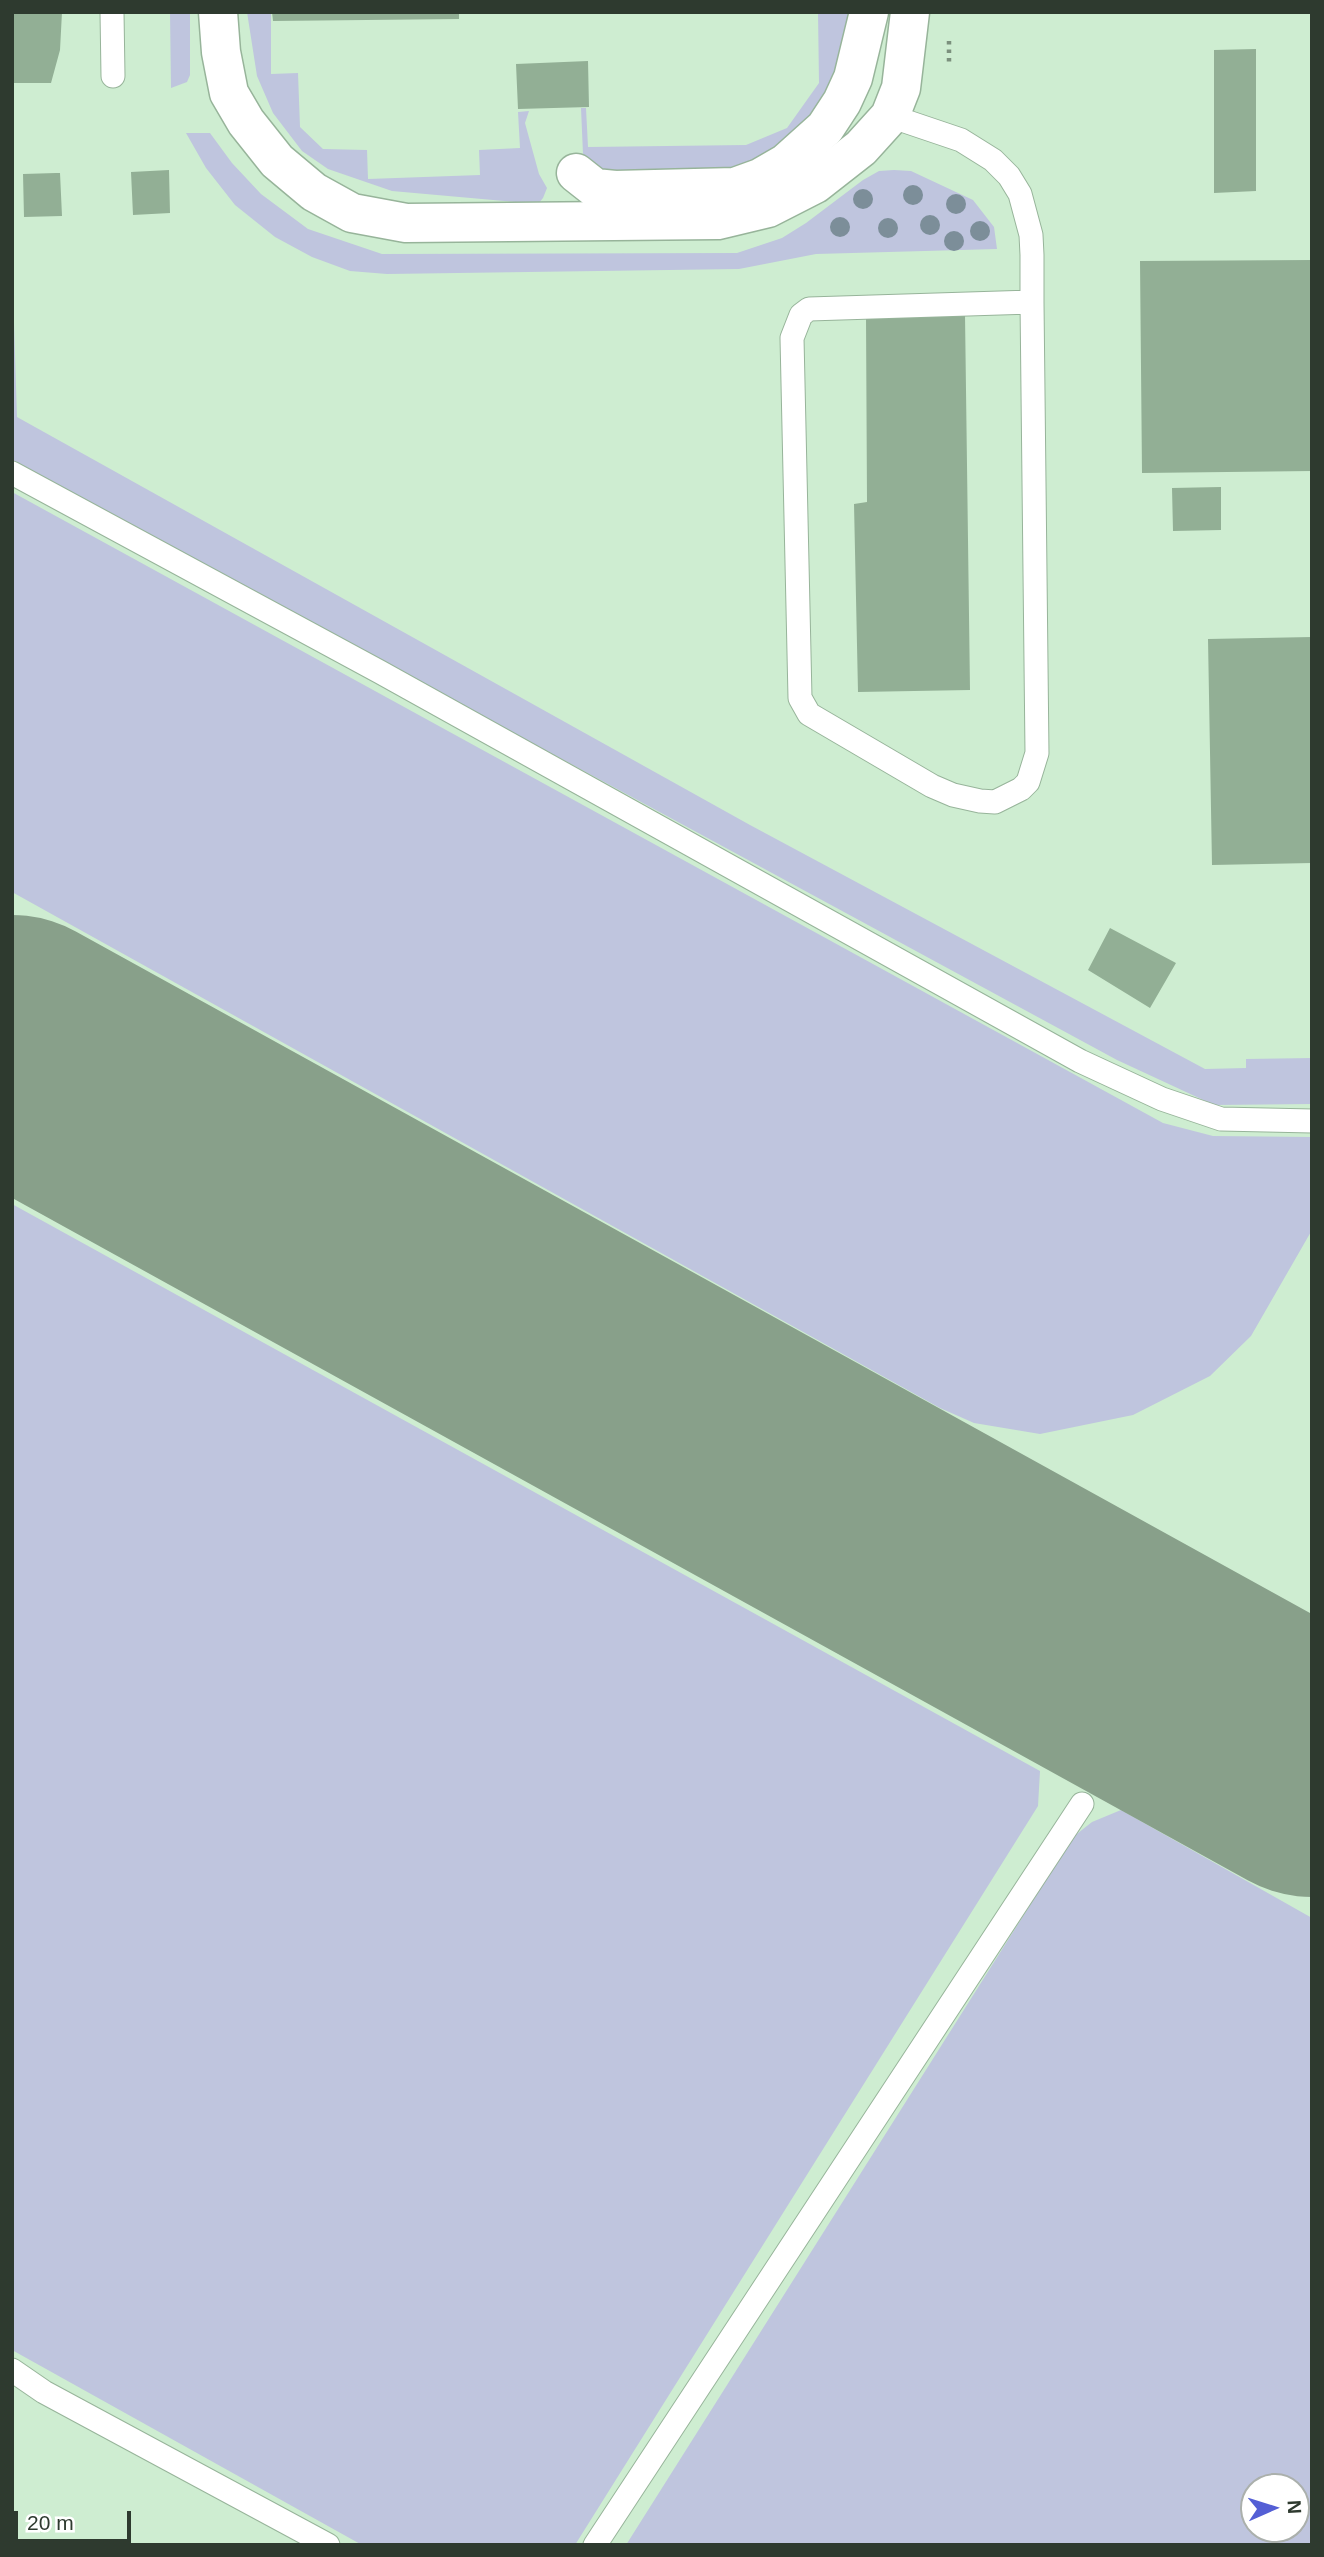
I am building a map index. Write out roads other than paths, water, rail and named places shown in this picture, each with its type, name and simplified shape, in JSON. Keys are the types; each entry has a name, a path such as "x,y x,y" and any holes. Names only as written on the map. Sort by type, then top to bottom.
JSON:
{"street":[{"path":"218,12 221,52 229,93 246,122 277,161 314,192 352,213 406,223 718,220 768,208 815,184 860,148 890,116 901,88 910,12"},
{"path":"576,173 595,188 615,190 734,187 760,178 786,163 825,128 842,102 853,78 869,12"}],"lane":[{"path":"112,12 113,76"},
{"path":"890,116 961,140 993,160 1009,176 1027,214 1032,302 1037,753 1028,782 1021,789 995,802 980,801 953,795 932,786 809,714 800,698 792,338 801,315 809,309 1032,302"},
{"path":"12,472 380,672 1080,1061 1163,1099 1221,1119 1312,1121"},
{"path":"595,2545 1083,1804"},
{"path":"12,2370 44,2392 328,2545"}]}
